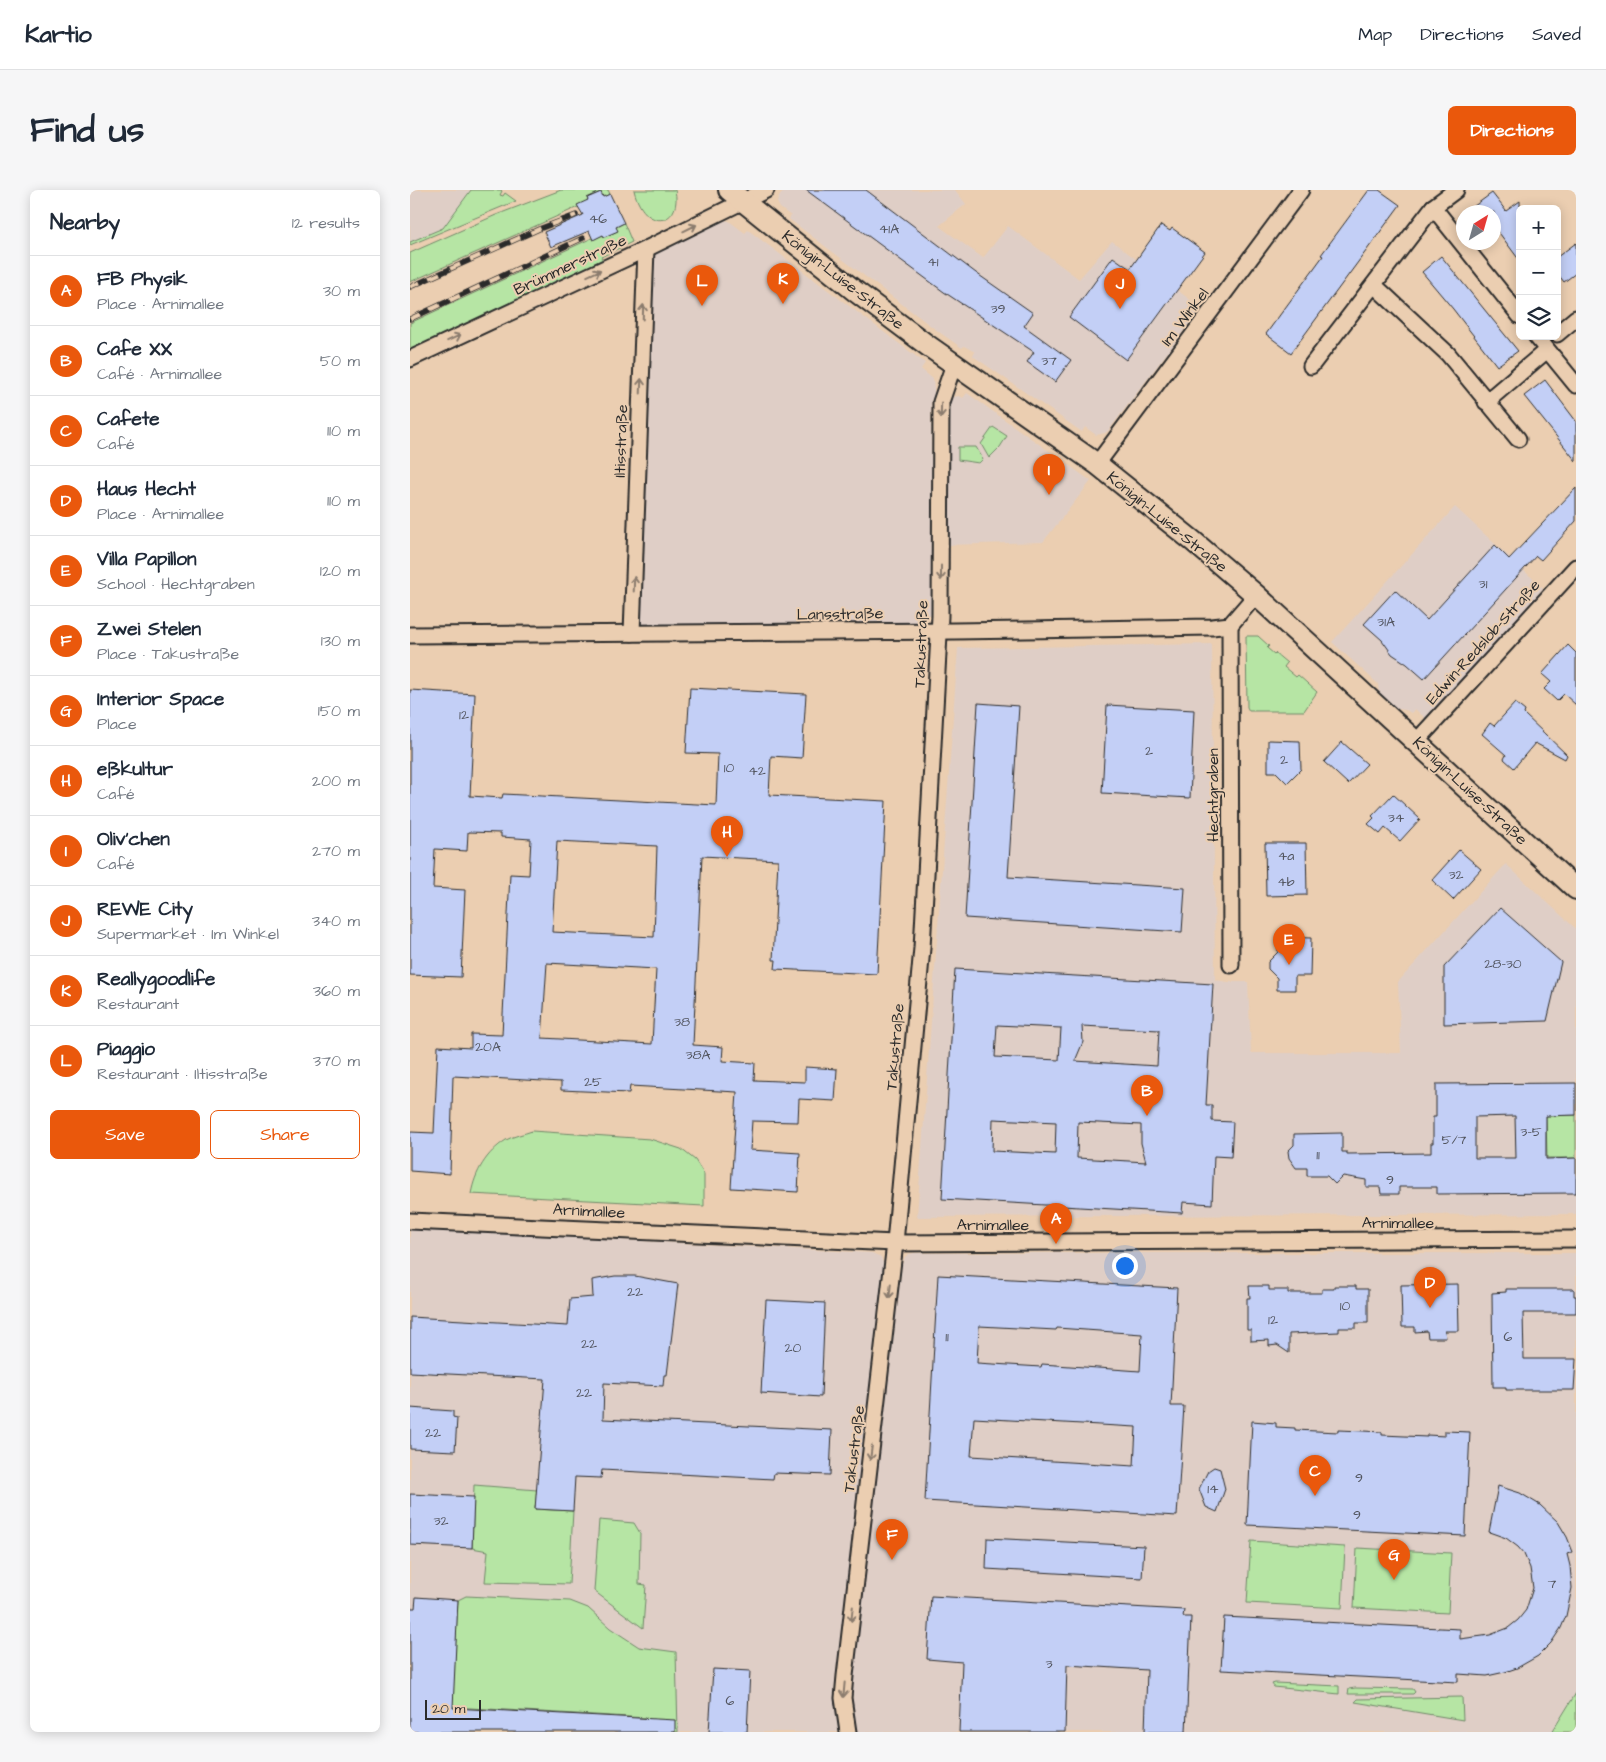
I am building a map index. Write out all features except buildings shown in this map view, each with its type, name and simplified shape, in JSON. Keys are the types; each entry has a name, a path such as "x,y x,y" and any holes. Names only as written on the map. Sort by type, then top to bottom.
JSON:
{"main road":[{"name":"Königin-Luise-Straße","path":"736,196 855,291 954,364 1097,464 1193,541 1256,595 1576,889"}],"street":[{"name":"Brümmerstraße","path":"410,359 646,249 736,196 766,190"},
{"name":"Im Winkel","path":"1097,464 1301,190"},
{"path":"1312,366 1433,208 1456,190"},
{"path":"1433,208 1516,311"},
{"name":"Iltisstraße","path":"632,633 646,249"},
{"path":"1374,285 1448,354 1518,439"},
{"path":"1486,402 1548,341 1576,318"},
{"path":"1548,341 1576,385"},
{"name":"Takustraße","path":"848,1732 843,1698 895,1243 922,948 940,631 941,402 954,364"},
{"name":"Edwin-Redslob-Straße","path":"1416,742 1576,567"},
{"path":"1230,625 1256,595"},
{"name":"Lansstraße","path":"410,636 940,631 1230,625"},
{"name":"Hechtgraben","path":"1230,625 1231,965"},
{"name":"Arnimallee","path":"410,1221 895,1243 1576,1239"}],"shaded area":[{"path":"410,190 471,190 443,229 410,242"},
{"path":"786,190 955,190 966,204 939,226 983,258 1008,226 1079,279 1112,241 1201,308 1109,430 1096,435 1085,427 1082,432 973,356 975,352 964,346 962,348 939,332 789,219 791,216 780,208 777,202 780,195"},
{"path":"724,220 729,221 745,233 748,230 925,363 921,369 933,379 935,400 931,400 932,611 926,622 641,625 653,278 651,275 655,253"},
{"path":"967,393 1091,481 1043,542 948,545 948,412 950,400 953,397 959,396 963,398"},
{"path":"1455,507 1543,588 1527,610 1430,715 1425,718 1415,709 1411,713 1406,710 1397,709 1379,693 1378,684 1332,642"},
{"path":"1212,644 1215,980 1248,982 1251,1053 1401,1053 1398,982 1506,864 1576,929 1576,1214 917,1217 958,648"},
{"path":"410,1229 872,1253 881,1257 885,1268 835,1681 834,1696 840,1732 410,1732"},
{"path":"915,1253 1576,1253 1576,1732 857,1732 853,1709 852,1683 902,1264 905,1257"}],"green space":[{"path":"471,190 501,190 500,195 503,196 505,193 516,201 410,245 410,242 443,228"},
{"path":"561,190 608,190 610,194 603,197 600,192 587,198 588,200 578,207 410,282 410,253 496,215"},
{"path":"634,190 675,190 676,202 673,211 668,217 661,220 653,218 639,204"},
{"path":"624,223 632,242 601,257 603,260 410,350 410,323 592,238 603,235 605,237 617,231 616,227"},
{"path":"993,427 1007,436 1000,447 989,458 981,444"},
{"path":"958,447 976,447 983,459 979,463 958,460"},
{"path":"1246,636 1258,636 1269,646 1267,648 1287,663 1284,667 1296,677 1298,675 1317,692 1304,711 1249,711 1247,707"},
{"path":"1576,1115 1576,1158 1547,1158 1546,1116"},
{"path":"532,1131 650,1139 681,1149 695,1160 704,1174 704,1206 471,1194 475,1178 487,1157 499,1145 509,1139"},
{"path":"474,1485 537,1490 535,1509 573,1511 569,1584 485,1582 488,1551 472,1548"},
{"path":"599,1520 634,1523 640,1533 639,1584 646,1585 643,1628 594,1591"},
{"path":"1251,1541 1345,1547 1342,1608 1247,1603"},
{"path":"1357,1548 1451,1553 1448,1613 1354,1608"},
{"path":"466,1596 570,1601 588,1608 610,1628 639,1647 676,1652 678,1732 646,1732 647,1718 452,1707 458,1600"},
{"path":"1272,1684 1339,1686 1339,1694 1274,1687"},
{"path":"1349,1689 1413,1689 1415,1692 1413,1694 1348,1694"},
{"path":"1576,1693 1576,1732 1552,1732"},
{"path":"1462,1697 1463,1720 1355,1702 1358,1699"}],"railway":[{"path":"410,287 539,229 576,215"},
{"path":"410,319 583,238"}],"place":[{"name":"Reallygoodlife","path":"783,304"},
{"name":"Piaggio","path":"702,306"},
{"name":"REWE City","path":"1120,309"},
{"name":"Oliv'chen","path":"1049,495"},
{"name":"eßkultur","path":"727,857"},
{"name":"Villa Papillon","path":"1289,965"},
{"name":"Cafe XX","path":"1147,1116"},
{"name":"FB Physik","path":"1056,1244"},
{"name":"Haus Hecht","path":"1430,1308"},
{"name":"Cafete","path":"1315,1496"},
{"name":"Zwei Stelen","path":"892,1560"},
{"name":"Interior Space","path":"1394,1580"}]}
